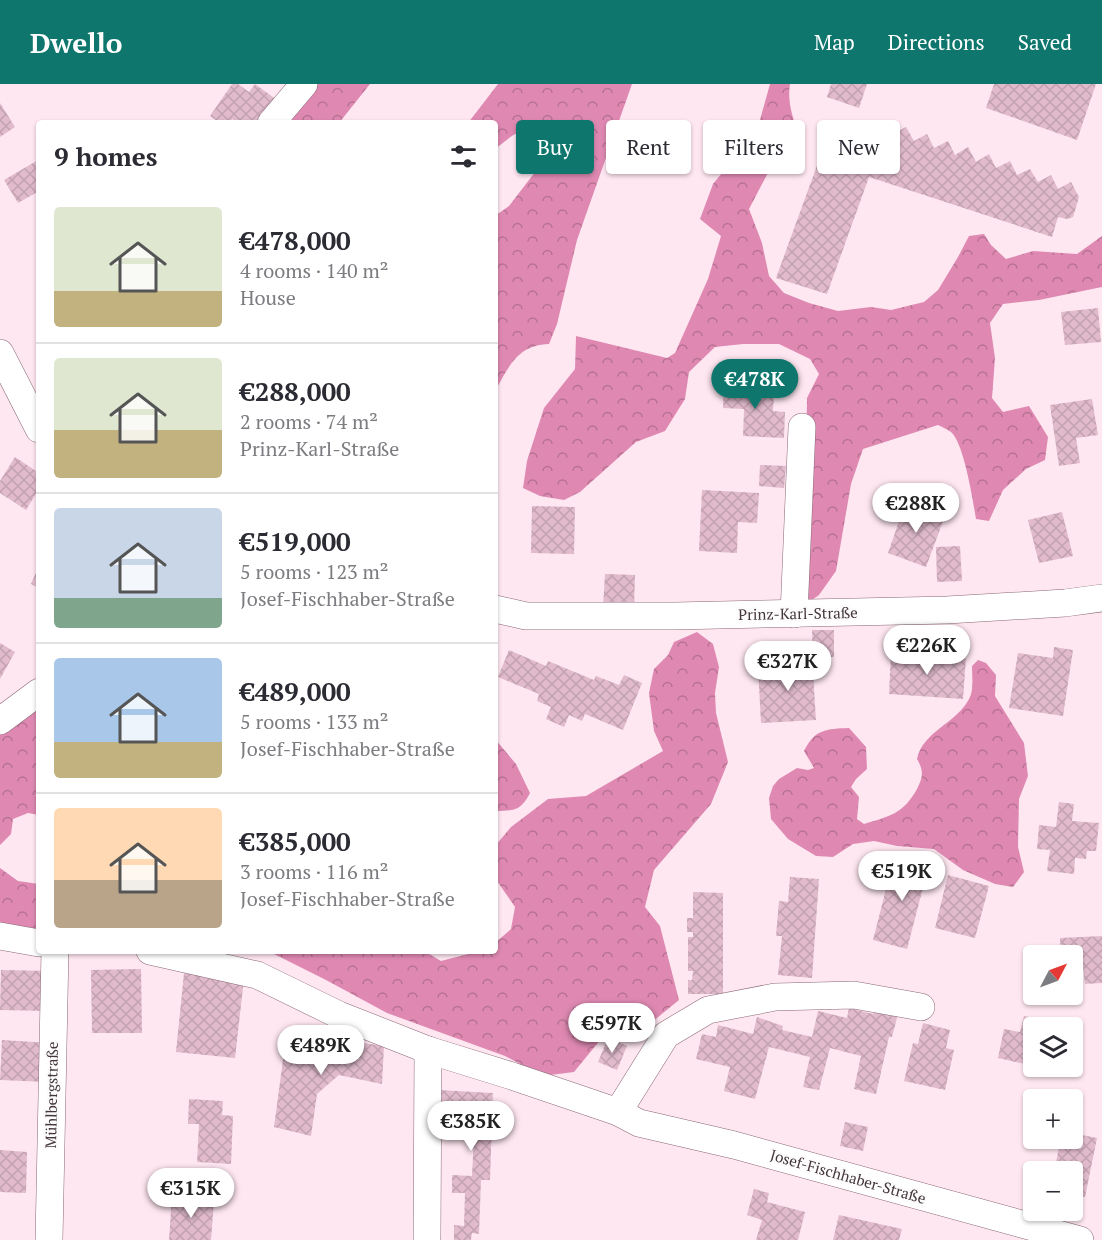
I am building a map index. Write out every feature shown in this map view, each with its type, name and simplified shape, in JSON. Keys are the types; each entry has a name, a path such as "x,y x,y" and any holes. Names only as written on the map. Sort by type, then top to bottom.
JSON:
{"street":[{"path":"274,120 304,84"},
{"path":"0,353 36,413"},
{"path":"794,614 802,428"},
{"name":"Prinz-Karl-Straße","path":"498,610 526,616 794,614 947,610 1065,603 1102,598"},
{"path":"0,721 36,694"},
{"path":"0,936 36,942"},
{"name":"Mühlbergstraße","path":"49,1240 55,954"},
{"name":"Josef-Fischhaber-Straße","path":"163,954 257,975 339,1016 428,1050 618,1112 639,1123 734,1145 1080,1240"},
{"path":"618,1112 666,1035 708,1010 775,997 854,995 921,1007"},
{"path":"427,1238 428,1050"}],"green space":[{"path":"311,84 370,84 341,120 281,120"},
{"path":"498,84 632,84 619,120 606,120 606,158 577,240 557,324 549,344 529,348 522,353 515,359 498,386 498,214 509,206 534,174 594,174 594,120 516,120 516,134 498,147 498,120 470,120"},
{"path":"770,84 790,84 790,104 794,120 760,120"},
{"path":"721,174 767,174 749,209 762,243 769,276 784,293 838,311 871,307 891,310 924,302 938,290 969,236 984,234 991,245 1006,259 1033,251 1077,254 1102,236 1102,287 1039,300 1003,304 990,323 995,358 992,398 1003,412 1029,406 1048,437 1045,460 1026,469 1003,490 989,521 976,519 964,460 956,438 948,430 938,425 863,449 851,484 836,571 819,595 809,602 800,563 806,475 807,398 819,374 810,359 779,344 715,347 689,372 685,399 665,431 636,442 580,492 564,500 540,496 523,488 527,461 544,408 575,369 576,336 667,358 675,353 708,279 721,236 700,219 713,184"},
{"path":"697,632 713,644 719,667 715,693 716,713 728,762 711,804 654,870 645,907 660,926 679,1000 636,1035 611,1033 601,1039 574,1072 542,1076 505,1056 387,1013 274,954 429,954 441,961 468,954 498,954 498,940 511,929 515,907 498,882 498,842 511,827 548,799 586,796 663,751 654,731 649,693 654,669 668,655 674,642"},
{"path":"978,660 986,663 996,675 995,696 1024,743 1028,776 1019,799 1018,847 1024,872 1013,887 995,884 963,870 934,849 897,846 874,841 853,844 833,857 816,856 788,839 771,819 769,798 773,786 779,779 797,768 808,770 814,768 804,751 812,738 828,730 849,728 866,747 867,769 851,787 859,797 857,819 864,824 889,816 906,804 921,781 921,767 917,759 920,749 933,734 957,715 971,696 972,666"},
{"path":"36,701 36,814 28,813 13,819 11,834 0,845 0,729"},
{"path":"498,743 516,764 530,793 520,807 498,811"},
{"path":"0,868 18,881 36,884 36,933 0,930"}],"building":[{"path":"232,84 238,84 249,92 255,84 277,100 262,120 216,120 210,116"},
{"path":"831,84 867,84 859,108 827,97"},
{"path":"994,84 1096,84 1077,140 986,108"},
{"path":"0,103 15,127 0,137"},
{"path":"906,127 914,141 927,134 934,148 948,141 955,155 968,147 976,162 989,154 996,168 1010,161 1017,175 1030,169 1038,182 1051,175 1058,189 1071,182 1079,197 1073,217 1067,219 1058,217 1052,237 869,177 827,294 776,278 817,165 817,174 900,174 900,130"},
{"path":"36,161 36,193 18,203 4,180"},
{"path":"1098,308 1101,342 1065,345 1061,312"},
{"path":"724,381 754,382 753,392 774,393 773,411 785,412 784,438 743,436 744,409 723,408"},
{"path":"1092,399 1098,435 1076,438 1080,463 1059,466 1050,405"},
{"path":"15,457 36,471 36,494 26,510 0,493 0,481"},
{"path":"760,465 786,466 784,488 759,486"},
{"path":"702,490 759,493 757,523 738,522 737,553 699,551"},
{"path":"906,501 945,516 926,567 888,553"},
{"path":"532,506 575,507 574,554 531,553"},
{"path":"1062,512 1073,556 1039,563 1028,520"},
{"path":"960,546 962,581 937,582 936,547"},
{"path":"36,573 36,586 31,584"},
{"path":"605,574 635,575 634,609 603,608"},
{"path":"812,630 834,630 834,657 813,657"},
{"path":"0,643 15,652 0,679"},
{"path":"1054,647 1073,650 1063,716 1009,708 1018,653 1053,658"},
{"path":"509,650 546,666 548,661 594,680 596,676 619,685 624,675 642,683 623,730 585,714 582,721 569,715 564,727 546,719 551,707 537,701 539,694 498,677"},
{"path":"891,652 966,658 963,699 889,694"},
{"path":"812,657 816,720 761,723 758,667 788,665 787,658"},
{"path":"1059,802 1074,804 1072,821 1099,823 1096,851 1087,851 1086,859 1075,858 1074,874 1047,871 1050,850 1037,849 1039,825 1056,827"},
{"path":"900,853 930,861 907,949 873,940 886,889 890,890"},
{"path":"948,875 989,886 975,938 935,928"},
{"path":"790,877 819,879 812,978 778,975 782,936 776,936 779,901 788,902"},
{"path":"693,892 723,893 723,994 688,994 688,980 692,980 693,971 688,971 688,937 693,937 693,932 687,932 687,918 693,918"},
{"path":"1102,936 1102,983 1085,984 1083,945 1060,945 1060,938"},
{"path":"141,969 142,1033 92,1033 91,970"},
{"path":"1,970 49,971 49,1011 0,1010"},
{"path":"184,973 244,979 235,1058 176,1052"},
{"path":"875,1005 899,1010 892,1037 889,1037 876,1094 854,1089 861,1056 830,1048 819,1090 803,1087 810,1057 769,1047 755,1099 724,1091 730,1067 696,1059 702,1034 716,1037 718,1025 753,1034 757,1017 783,1026 782,1030 812,1037 818,1011 847,1018 849,1008 873,1014"},
{"path":"1023,1020 1023,1064 998,1058 1004,1029 1020,1032"},
{"path":"923,1023 950,1030 946,1048 954,1050 945,1090 904,1081 913,1043 918,1044"},
{"path":"310,1035 384,1046 382,1084 339,1075 317,1094 311,1136 274,1127 284,1052"},
{"path":"608,1038 627,1046 617,1070 598,1062"},
{"path":"2,1040 49,1043 47,1082 0,1080"},
{"path":"438,1090 493,1093 490,1180 481,1180 479,1234 472,1233 471,1240 454,1240 454,1225 464,1226 465,1193 452,1193 452,1175 472,1176 475,1116 437,1114"},
{"path":"189,1099 223,1101 222,1115 233,1116 231,1164 197,1162 199,1124 188,1124"},
{"path":"845,1122 868,1127 863,1151 840,1146"},
{"path":"1083,1135 1097,1138 1085,1197 1083,1197 1083,1161 1056,1161 1059,1149 1083,1149"},
{"path":"0,1150 27,1152 26,1193 0,1192"},
{"path":"754,1189 769,1193 767,1202 805,1212 798,1240 756,1240 762,1220 747,1215"},
{"path":"172,1196 214,1200 211,1240 169,1240"},
{"path":"839,1215 902,1229 899,1240 833,1240"}]}
